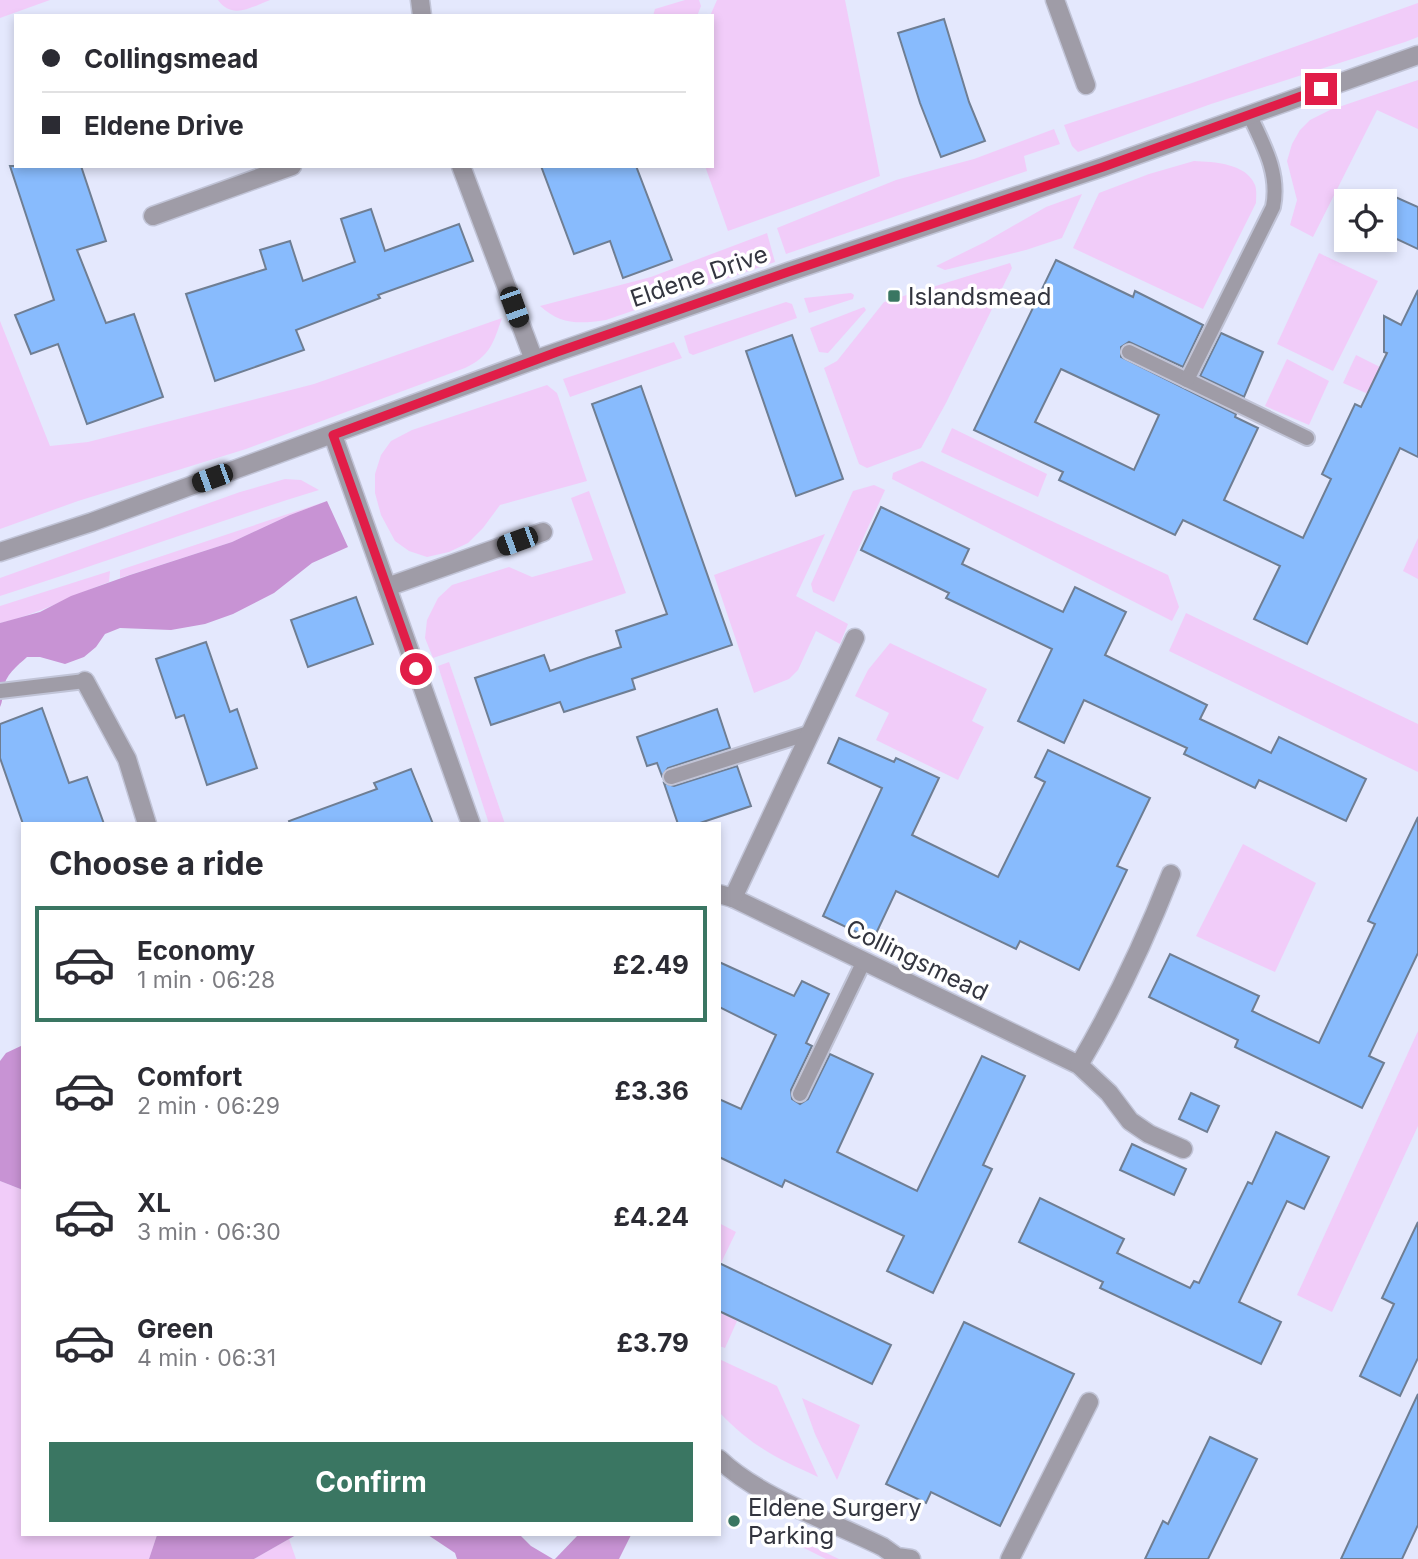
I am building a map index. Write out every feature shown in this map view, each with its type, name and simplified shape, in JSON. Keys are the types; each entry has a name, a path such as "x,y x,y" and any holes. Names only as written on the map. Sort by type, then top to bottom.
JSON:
{"street":[{"path":"1055,0 1086,85"},
{"name":"Eldene Drive","path":"0,552 92,522 534,360 1090,171 1418,55"},
{"path":"153,216 286,168"},
{"path":"462,168 534,360"},
{"path":"333,435 470,822"},
{"path":"387,587 543,532"},
{"name":"Collingsmead","path":"855,638 812,732 726,896 1079,1065 1109,1093 1130,1121 1149,1134 1183,1149"},
{"path":"85,681 127,759 146,822"},
{"path":"1079,1065 1107,1018 1152,922 1171,874"},
{"path":"1010,1559 1089,1402"},
{"path":"721,1462 760,1489 902,1558"}],"lane":[{"path":"1187,380 1273,207 1276,193 1274,173 1249,114"},
{"path":"1129,352 1307,438"},
{"path":"0,691 85,681"},
{"path":"671,777 812,732"},
{"path":"800,1094 864,961"}],"shaded area":[{"path":"0,0 50,0 0,18"},
{"path":"218,0 270,0 236,11"},
{"path":"685,0 699,0 701,6 698,14 654,14 655,9"},
{"path":"717,0 845,0 880,176 728,231 706,168 714,168 714,14 711,14"},
{"path":"1418,3 1418,37 1405,42 1211,104 1078,152 1072,146 1064,125 1192,83"},
{"path":"1418,80 1418,129 1377,110 1337,189 1334,189 1334,195 1313,237 1290,225 1297,200 1287,161 1300,130 1310,120 1330,110"},
{"path":"1054,129 1060,144 1024,156 1027,171 786,254 777,228 896,180 974,159"},
{"path":"1194,161 1220,163 1237,168 1251,178 1256,192 1256,203 1203,309 1073,248 1099,193"},
{"path":"1082,194 1062,238 945,270 936,266 1046,207"},
{"path":"767,233 775,262 606,320 571,322 555,317 540,306 651,277"},
{"path":"1319,253 1378,281 1333,371 1277,344"},
{"path":"1010,263 1012,268 921,448 867,468 859,464 824,368 837,361 884,302"},
{"path":"851,293 854,295 853,299 809,313 804,298"},
{"path":"786,302 792,304 797,318 693,355 689,353 684,336"},
{"path":"864,307 866,310 828,353 819,352 810,328"},
{"path":"502,318 490,348 480,359 465,368 246,449 78,501 0,529 0,321 50,446 88,442 314,384"},
{"path":"674,342 682,358 570,397 563,379"},
{"path":"1356,355 1418,386 1368,394 1343,383"},
{"path":"1287,359 1329,381 1309,425 1265,406"},
{"path":"547,385 557,393 587,481 500,505 468,543 449,552 427,557 409,551 395,541 381,515 375,493 375,474 381,455 391,441 412,430"},
{"path":"952,428 1047,474 1038,497 941,452"},
{"path":"922,461 1168,575 1179,607 1172,621 892,479 893,473"},
{"path":"285,479 301,480 319,490 0,596 0,578 240,492"},
{"path":"874,485 885,490 834,602 813,592 811,584 853,491"},
{"path":"589,491 626,593 433,658 425,638 427,620 438,598 452,585 509,567 532,577 593,560 571,498"},
{"path":"327,501 232,542 120,578 120,570"},
{"path":"327,501 348,547 312,563 274,593 233,614 205,624 171,630 120,628 105,634 96,647 84,657 65,664 40,657 27,657 6,680 0,707 0,623 40,612 71,596 232,542"},
{"path":"825,534 796,596 848,624 840,644 816,631 798,670 789,679 754,693 714,575"},
{"path":"1418,538 1418,579 1403,571"},
{"path":"110,571 109,582 28,615 0,623 0,606"},
{"path":"1186,613 1418,724 1418,772 1169,651"},
{"path":"890,643 987,689 972,721 984,727 958,780 876,740 889,713 855,696 868,670"},
{"path":"449,662 504,822 488,822 438,666"},
{"path":"1243,844 1316,883 1275,972 1196,936"},
{"path":"1418,1031 1418,1126 1332,1312 1297,1295"},
{"path":"21,1046 21,1189 0,1181 0,1061 6,1053"},
{"path":"0,1181 21,1189 21,1536 157,1536 149,1559 0,1559"},
{"path":"721,1224 736,1232 721,1263"},
{"path":"721,1313 737,1321 725,1348 721,1347"},
{"path":"721,1360 777,1386 818,1477 766,1451 721,1414"},
{"path":"802,1398 860,1425 837,1480 815,1434"},
{"path":"788,1535 839,1559 826,1559 786,1539"},
{"path":"157,1536 294,1536 254,1559 149,1559"},
{"path":"430,1536 521,1536 531,1546 553,1559 457,1559 455,1553"},
{"path":"577,1536 630,1536 619,1559 555,1559"},
{"path":"289,1539 296,1559 254,1559"}],"building":[{"path":"944,19 969,102 985,141 941,157 920,103 898,33"},
{"path":"10,166 82,168 106,241 77,250 106,323 134,314 163,397 87,424 58,344 31,354 15,315 54,300"},
{"path":"542,168 637,168 672,260 623,278 610,241 574,254"},
{"path":"1397,198 1418,207 1418,249 1397,239"},
{"path":"371,209 385,251 459,224 473,261 378,295 380,298 296,330 304,350 215,381 186,294 266,269 260,250 290,241 303,281 355,262 341,219"},
{"path":"1056,260 1133,297 1135,291 1203,325 1183,367 1129,342 1121,347 1121,357 1236,414 1235,417 1258,428 1224,500 1303,538 1331,479 1322,474 1355,404 1361,407 1387,353 1384,352 1384,316 1401,325 1418,290 1418,457 1400,448 1307,644 1254,619 1280,566 1183,520 1175,535 1059,480 1063,472 974,430","holes":["1061,369 1159,415 1134,470 1035,422"]},
{"path":"1221,333 1263,352 1244,397 1200,376"},
{"path":"792,335 843,479 796,496 746,351"},
{"path":"641,386 732,645 632,679 635,689 564,712 560,702 491,725 475,678 544,655 550,671 621,647 616,631 667,614 592,404"},
{"path":"881,507 969,549 962,564 1063,612 1075,587 1126,612 1105,655 1207,705 1200,719 1271,753 1279,737 1366,779 1346,821 1259,780 1255,788 1184,754 1187,748 1084,700 1064,743 1018,721 1052,649 946,598 949,593 861,550"},
{"path":"356,597 373,644 308,667 291,620"},
{"path":"206,642 230,712 237,709 257,768 207,785 184,715 176,718 156,659"},
{"path":"42,708 69,783 87,777 103,822 22,822 0,758 0,724"},
{"path":"717,709 730,748 668,768 662,776 657,763 647,766 637,737"},
{"path":"839,738 894,762 896,758 939,778 912,835 998,877 1045,782 1035,777 1048,750 1150,798 1117,866 1127,870 1079,970 1020,941 1016,949 896,891 873,940 823,916 882,788 828,763"},
{"path":"737,766 751,806 703,822 677,822 664,783 674,786"},
{"path":"411,769 432,822 289,822 377,789 374,783"},
{"path":"1418,817 1418,953 1369,1056 1384,1063 1362,1108 1235,1047 1238,1040 1149,997 1170,954 1259,996 1252,1011 1319,1043 1375,924 1368,921"},
{"path":"721,963 794,996 802,981 829,994 806,1043 812,1046 791,1090 792,1099 800,1104 808,1099 830,1054 873,1074 837,1152 917,1191 982,1056 1025,1076 983,1165 992,1169 933,1293 887,1271 904,1236 785,1180 782,1187 721,1158 721,1100 741,1109 776,1035 721,1008"},
{"path":"1191,1093 1219,1106 1207,1132 1179,1119"},
{"path":"1276,1132 1329,1157 1304,1209 1287,1201 1239,1302 1281,1322 1261,1364 1100,1288 1103,1282 1019,1242 1040,1198 1124,1239 1117,1253 1190,1288 1194,1281 1199,1283 1248,1182 1252,1184"},
{"path":"1132,1144 1186,1169 1174,1195 1120,1170"},
{"path":"1418,1222 1418,1358 1400,1396 1360,1376 1394,1304 1382,1298"},
{"path":"721,1264 891,1345 872,1384 721,1312"},
{"path":"964,1322 1074,1374 1000,1526 931,1492 926,1503 886,1484"},
{"path":"1418,1394 1418,1525 1402,1559 1341,1559"},
{"path":"1210,1437 1257,1459 1208,1559 1145,1559 1163,1521 1168,1524"}],"place":[{"name":"Islandsmead","path":"894,296"},
{"name":"Eldene Surgery Parking","path":"734,1521"}],"route":[{"path":"416,669 333,435 557,352 1103,167 1321,89"}]}
